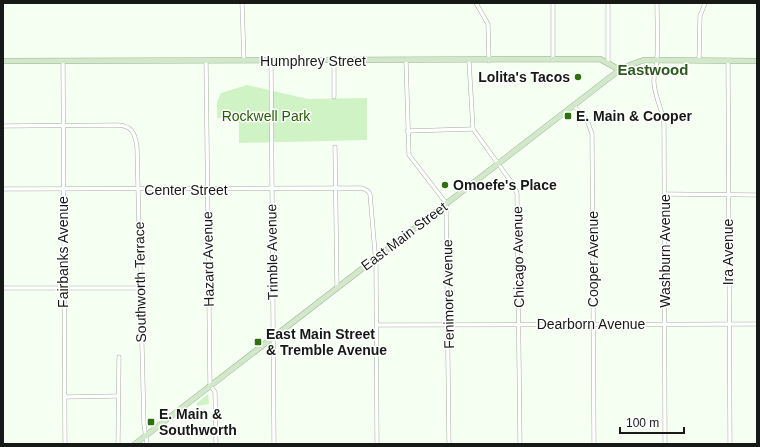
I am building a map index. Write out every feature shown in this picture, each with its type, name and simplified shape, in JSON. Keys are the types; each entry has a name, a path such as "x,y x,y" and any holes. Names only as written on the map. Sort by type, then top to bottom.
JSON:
{"street":[{"path":"242,3 244,60"},
{"path":"243,10 245,3"},
{"path":"476,3 488,24 489,61"},
{"path":"553,3 553,60"},
{"path":"608,3 608,62"},
{"name":"Washburn Avenue","path":"657,3 657,60 654,82 664,118 665,444"},
{"path":"699,61 700,16 705,3"},
{"name":"Humphrey Street","path":"3,61 489,61 600,59 608,62 620,70"},
{"name":"Hazard Avenue","path":"206,60 210,385 215,392 216,444"},
{"name":"Trimble Avenue","path":"271,60 274,444"},
{"name":"Ira Avenue","path":"728,60 728,324 730,444"},
{"name":"Fairbanks Avenue","path":"63,61 65,444"},
{"path":"334,61 334,97"},
{"path":"406,61 407,131 411,159 446,203"},
{"path":"407,131 473,130 469,61"},
{"name":"East Main Street","path":"135,444 273,336 620,70 640,61 757,61"},
{"name":"Cooper Avenue","path":"573,105 587,120 592,134 594,444"},
{"name":"Southworth Terrace","path":"63,126 118,125 131,129 136,139 144,425 147,444"},
{"path":"3,126 63,126"},
{"name":"Chicago Avenue","path":"473,130 498,163 517,193 520,444"},
{"path":"335,147 337,287"},
{"name":"Center Street","path":"3,189 138,190 362,188 368,190 370,194 375,258"},
{"path":"665,194 757,195"},
{"name":"Fenimore Avenue","path":"446,203 449,324 449,444"},
{"path":"375,258 377,325 377,444"},
{"path":"3,288 140,288"},
{"name":"Dearborn Avenue","path":"377,325 665,323 757,324"},
{"path":"118,444 119,357"},
{"path":"65,397 118,396"}],"green space":[{"name":"Rockwell Park","path":"247,85 308,99 367,98 367,140 239,143 239,118 217,118 217,102 221,93"},
{"path":"208,394 209,404 197,406 197,403"}],"place":[{"name":"Lolita's Tacos","path":"578,77"},
{"name":"E. Main & Cooper","path":"568,116"},
{"name":"Omoefe's Place","path":"445,185"},
{"name":"East Main Street & Tremble Avenue","path":"258,342"},
{"name":"E. Main & Southworth","path":"151,422"}],"district":[{"name":"Eastwood","path":"653,70"}]}
